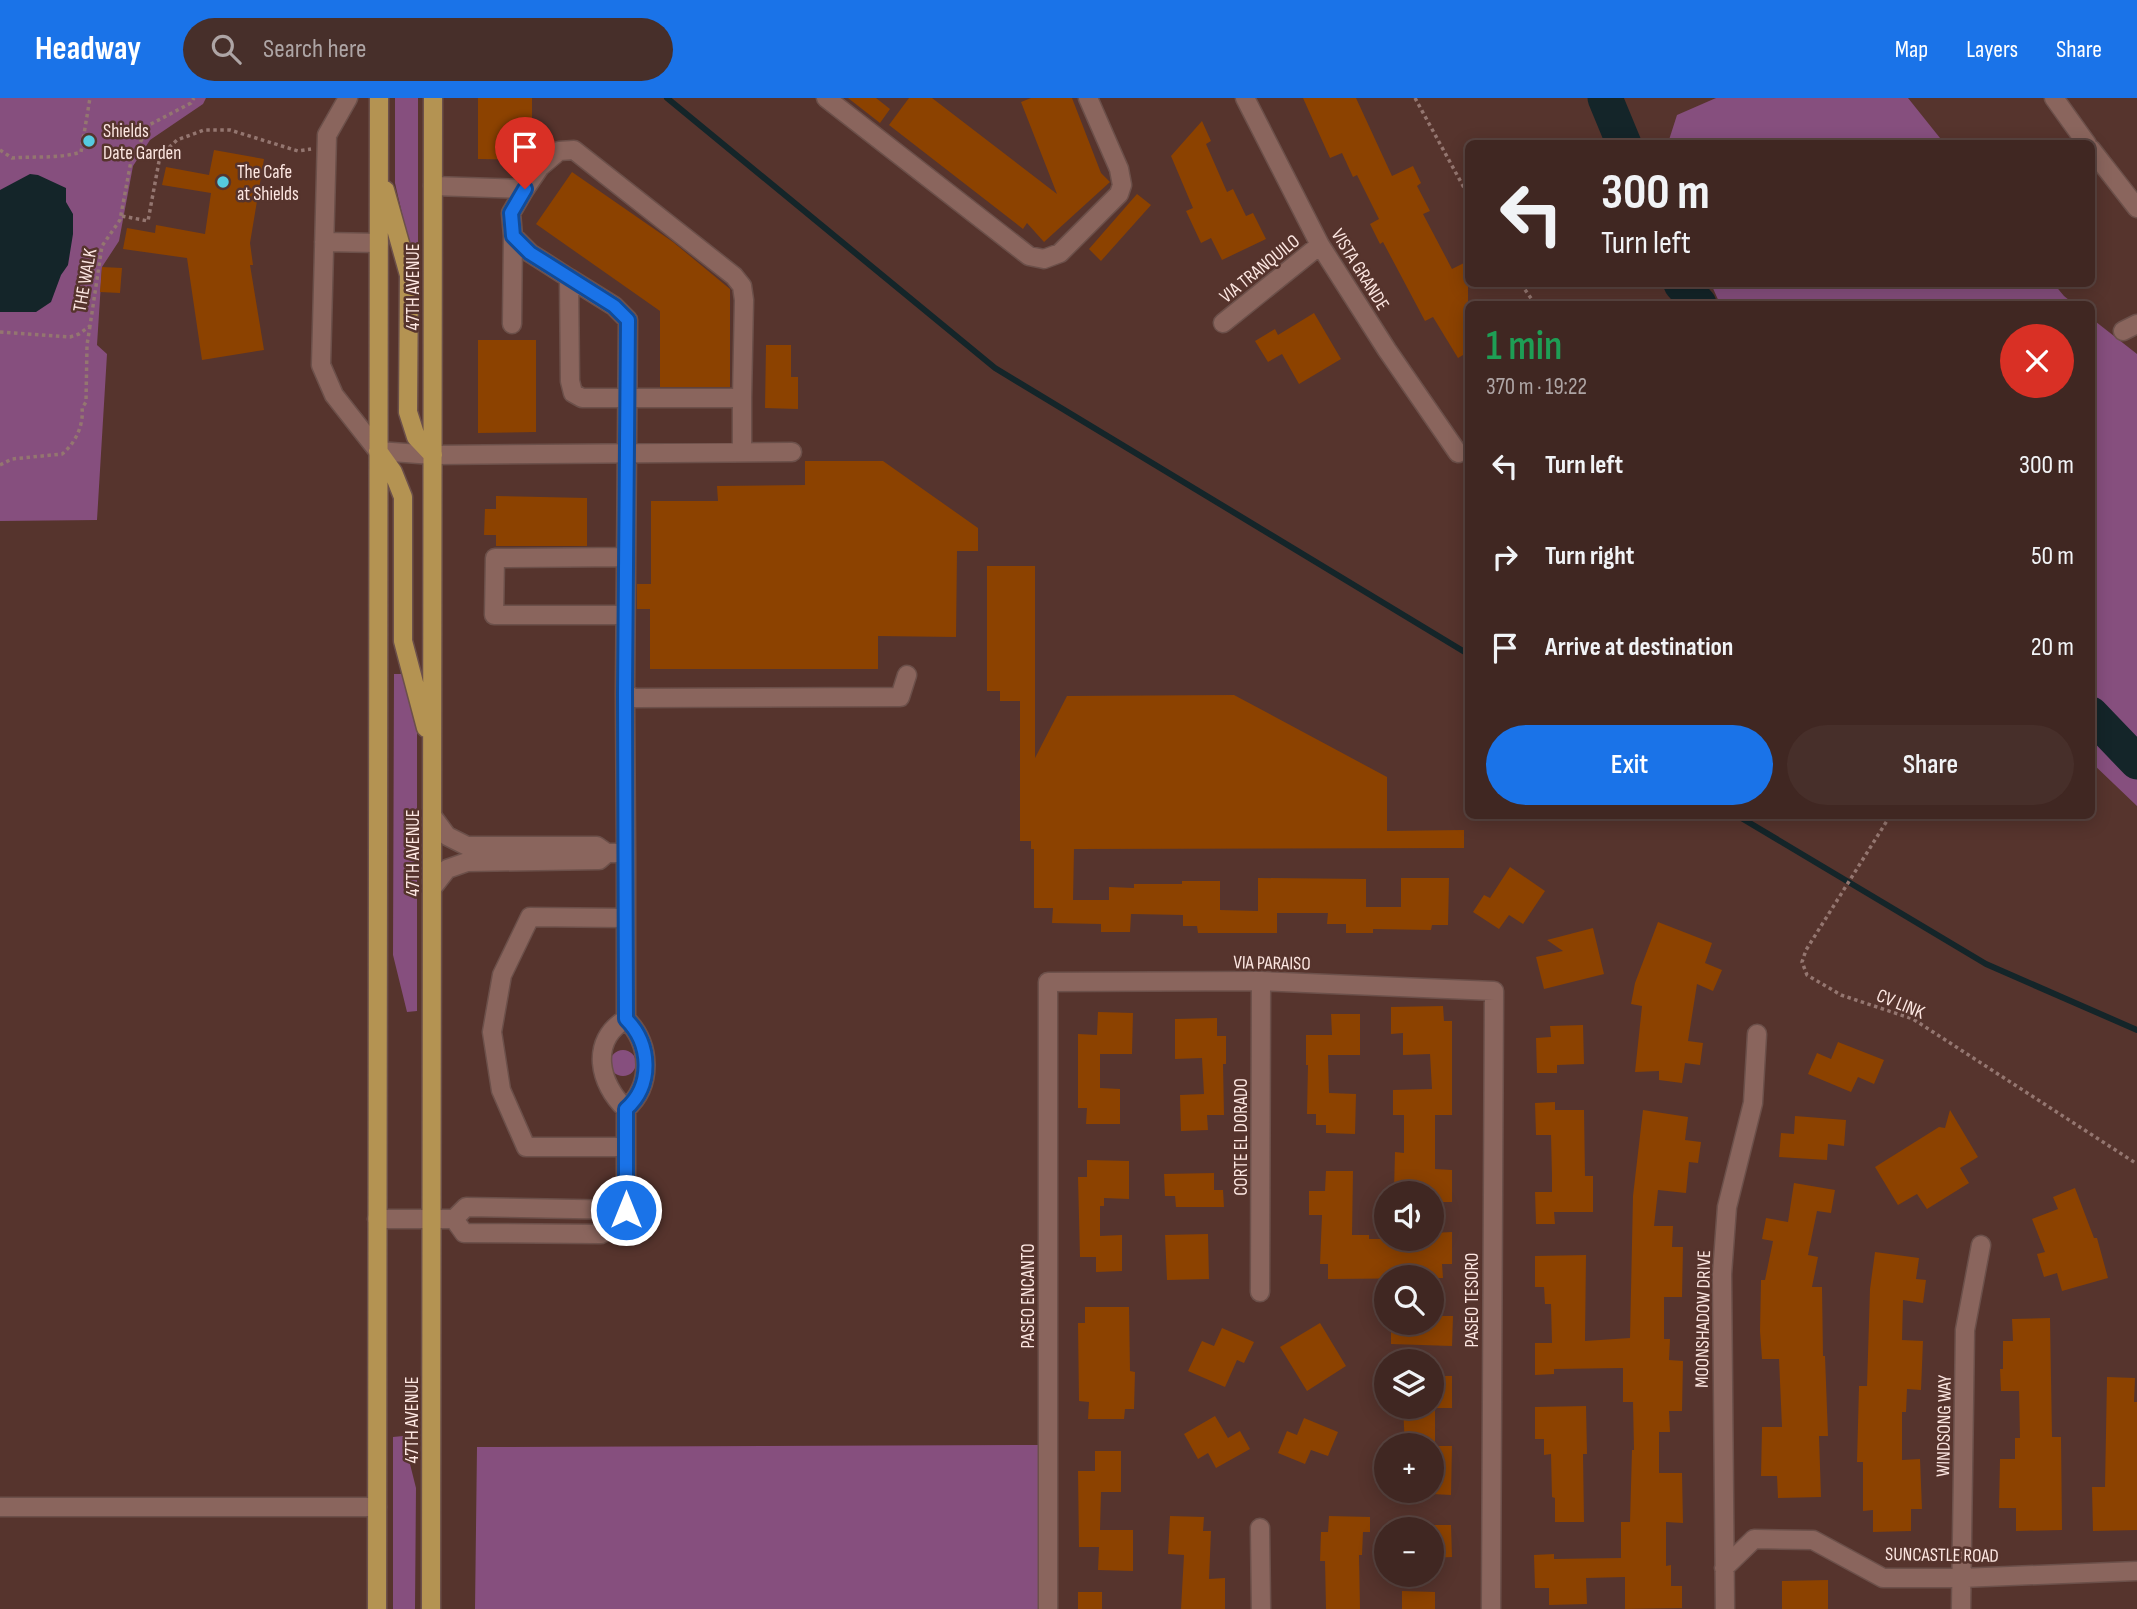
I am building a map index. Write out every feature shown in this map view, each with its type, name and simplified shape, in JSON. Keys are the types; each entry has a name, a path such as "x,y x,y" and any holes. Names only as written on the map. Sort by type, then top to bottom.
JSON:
{"main road":[{"name":"47TH AVENUE","path":"377,1609 379,98"},
{"name":"47TH AVENUE","path":"431,1609 433,98"},
{"path":"379,166 409,275 408,412 416,437 433,455"},
{"path":"378,451 393,472 403,497 403,641 433,751"}],"street":[{"path":"348,98 327,141 321,366 334,395 378,451 433,455 793,452"},
{"path":"826,98 1029,256 1044,259 1060,253 1119,194 1122,185 1119,169 1088,98"},
{"name":"VISTA GRANDE","path":"1245,98 1320,246 1458,453"},
{"path":"2054,98 2084,140"},
{"path":"512,324 511,213 541,167 559,151 574,150 734,276 742,286 742,452"},
{"path":"2095,154 2137,208"},
{"path":"433,186 525,189"},
{"path":"513,236 530,253 614,306 628,320 625,615 626,1019 640,1037 645,1064 640,1091 635,1101 626,1109"},
{"path":"324,242 379,243"},
{"name":"VIA TRANQUILO","path":"1223,323 1320,246"},
{"path":"569,278 570,382 573,393 582,398 742,398"},
{"path":"625,615 495,615 495,558 626,557"},
{"path":"625,693 634,698 900,697 908,675"},
{"path":"433,817 447,836 467,846 597,846 607,853 626,853"},
{"path":"433,887 447,869 467,862 599,860 607,853"},
{"path":"626,918 530,917 502,975 492,1032 501,1090 526,1147 626,1147"},
{"name":"VIA PARAISO","path":"1048,982 1261,981 1494,991"},
{"name":"CORTE EL DORADO","path":"1260,1292 1261,981"},
{"name":"PASEO ENCANTO","path":"1048,982 1048,1609"},
{"name":"PASEO TESORO","path":"1491,1609 1494,991"},
{"path":"454,1219 464,1233 601,1234 616,1225 626,1210 626,1109 609,1090 601,1063 603,1048 609,1035 616,1025 626,1019"},
{"name":"MOONSHADOW DRIVE","path":"1725,1609 1722,1274 1727,1207 1753,1103 1758,1034"},
{"path":"377,1219 454,1219 466,1207 626,1210"},
{"name":"WINDSONG WAY","path":"1961,1609 1965,1330 1980,1245"},
{"path":"0,1507 377,1507"},
{"path":"1260,1528 1261,1609"},
{"name":"SUNCASTLE ROAD","path":"1724,1568 1754,1539 1813,1540 1883,1577 2137,1571"}],"path":[{"path":"0,150 12,158 67,156 80,152 90,98"},
{"name":"THE WALK","path":"0,332 70,337 90,326 102,246 120,220 131,161 149,125 191,103 194,98"},
{"path":"1415,98 1465,190"},
{"path":"121,215 148,221 160,156 177,140 204,130 230,130 298,151 327,141"},
{"path":"0,465 12,459 62,454 74,442 83,418 82,408 86,402 90,326"},
{"name":"CV LINK","path":"1888,819 1808,947 1802,962 1807,975 1841,995 1913,1019 2137,1164"}],"shaded area":[{"path":"0,98 206,98 203,104 150,140 133,166 119,241 102,267 97,345 107,354 97,520 0,521"},
{"path":"395,98 418,98 418,244 409,244 395,183"},
{"path":"1716,98 1908,98 1942,140 1669,140 1677,115"},
{"path":"30,174 66,188 66,202 73,214 68,265 61,275 51,302 36,312 0,312 0,190"},
{"path":"1712,287 2056,287 2070,301 1719,301"},
{"path":"2095,321 2137,354 2137,806 2095,766"},
{"path":"394,674 403,674 417,731 417,1011 407,1012 393,955"},
{"path":"623,1050 632,1054 636,1063 632,1072 623,1076 614,1072 610,1063 614,1054"},
{"path":"403,1436 416,1488 415,1609 393,1609 393,1437"},
{"path":"1048,1445 1048,1609 475,1609 477,1447"}],"building":[{"path":"478,98 532,98 532,160 478,159"},
{"path":"848,98 876,98 890,109 880,123"},
{"path":"909,98 932,98 1057,194 1021,102 1031,98 1072,98 1101,173 1110,182 1044,242 1027,223 1023,229 889,125"},
{"path":"1303,98 1356,98 1392,176 1413,166 1421,183 1417,186 1430,211 1423,214 1452,269 1465,262 1468,301 1465,301 1465,354 1458,358 1433,317 1425,321 1383,242 1380,244 1370,224 1379,219 1357,175 1353,177 1342,153 1330,158"},
{"path":"1202,121 1211,141 1206,144 1227,192 1233,189 1246,216 1253,213 1266,239 1222,260 1211,238 1201,243 1186,211 1193,208 1171,156"},
{"path":"214,150 264,159 250,243 253,265 250,265 264,350 202,360 187,258 123,249 127,228 155,233 156,225 205,234 211,193 162,185 166,167 209,175"},
{"path":"572,172 673,242 730,289 730,387 660,387 660,311 536,224"},
{"path":"1137,194 1151,205 1101,261 1089,249"},
{"path":"102,267 122,268 120,293 100,292"},
{"path":"1314,313 1341,359 1299,384 1282,354 1268,362 1255,341 1275,329 1278,335"},
{"path":"478,340 536,340 536,432 478,433"},
{"path":"766,345 791,345 791,377 798,377 798,409 765,408"},
{"path":"805,461 883,461 978,528 978,551 957,551 956,637 878,636 878,669 650,669 650,609 637,609 637,584 651,584 651,501 718,501 717,486 805,485"},
{"path":"496,496 587,498 587,546 496,546 496,535 484,535 485,509 496,509"},
{"path":"987,566 1035,566 1035,758 1067,696 1234,695 1387,777 1387,831 1464,830 1464,848 1074,849 1073,900 1109,900 1109,887 1134,888 1134,884 1220,881 1220,910 1258,911 1258,878 1366,879 1366,907 1401,907 1401,878 1449,878 1448,925 1432,925 1431,930 1373,929 1373,933 1346,933 1346,924 1327,924 1328,913 1277,913 1277,933 1198,933 1197,926 1183,926 1183,915 1131,914 1130,932 1101,932 1101,924 1052,923 1053,908 1034,908 1034,849 1031,849 1031,841 1020,841 1020,701 1000,701 1000,691 987,691"},
{"path":"1510,867 1545,891 1523,924 1509,915 1499,929 1473,912 1484,895 1490,898"},
{"path":"1658,922 1712,943 1705,963 1722,970 1713,991 1697,984 1688,1041 1703,1043 1700,1065 1685,1063 1682,1083 1659,1080 1659,1071 1635,1072 1642,1006 1631,1004 1635,983"},
{"path":"1593,928 1604,974 1544,989 1536,957 1563,951 1547,940"},
{"path":"1443,1006 1444,1021 1452,1021 1452,1115 1435,1115 1435,1169 1452,1170 1452,1202 1444,1202 1444,1181 1394,1181 1395,1152 1404,1153 1404,1115 1393,1115 1393,1090 1432,1089 1430,1054 1403,1055 1403,1033 1391,1034 1391,1007"},
{"path":"1098,1012 1133,1013 1132,1054 1100,1054 1100,1088 1120,1089 1120,1124 1086,1124 1087,1108 1078,1108 1078,1034 1097,1035"},
{"path":"1331,1014 1360,1014 1360,1055 1328,1055 1329,1093 1356,1094 1355,1134 1326,1133 1326,1125 1316,1125 1316,1114 1307,1114 1306,1035 1332,1035"},
{"path":"1217,1018 1217,1036 1226,1036 1226,1064 1223,1064 1224,1115 1207,1115 1208,1130 1181,1131 1180,1095 1204,1094 1202,1058 1175,1059 1175,1019"},
{"path":"1583,1025 1584,1064 1557,1065 1557,1073 1537,1073 1536,1038 1551,1037 1550,1026"},
{"path":"1838,1042 1884,1060 1874,1084 1858,1077 1851,1092 1808,1074 1817,1053 1831,1059"},
{"path":"1555,1102 1555,1110 1584,1110 1585,1176 1593,1176 1593,1212 1554,1212 1555,1224 1536,1224 1535,1192 1552,1192 1552,1176 1551,1135 1536,1135 1535,1103"},
{"path":"1643,1110 1688,1117 1685,1140 1701,1142 1698,1163 1689,1162 1686,1193 1658,1190 1654,1226 1673,1226 1672,1247 1683,1247 1682,1297 1664,1297 1664,1339 1670,1339 1669,1360 1683,1361 1682,1411 1669,1411 1670,1432 1659,1432 1659,1473 1682,1473 1683,1523 1666,1522 1666,1566 1671,1565 1671,1586 1682,1586 1682,1608 1625,1609 1625,1577 1586,1578 1587,1604 1549,1605 1549,1588 1535,1588 1534,1555 1554,1554 1554,1559 1621,1558 1621,1522 1630,1522 1634,1450 1633,1402 1623,1402 1623,1368 1554,1369 1554,1374 1535,1375 1535,1343 1552,1343 1551,1304 1545,1304 1544,1287 1535,1287 1535,1256 1586,1255 1585,1341 1630,1338 1633,1196"},
{"path":"1950,1110 1978,1157 1960,1168 1969,1183 1927,1209 1917,1194 1898,1205 1875,1167 1939,1127 1945,1128"},
{"path":"1795,1116 1846,1120 1844,1146 1828,1144 1827,1160 1779,1157 1781,1133 1794,1134"},
{"path":"1087,1160 1129,1161 1129,1199 1104,1198 1104,1206 1100,1206 1100,1236 1122,1235 1122,1271 1096,1272 1096,1257 1080,1257 1078,1177 1087,1177"},
{"path":"1326,1171 1353,1171 1352,1235 1369,1235 1369,1239 1374,1239 1374,1251 1444,1251 1444,1232 1452,1232 1452,1264 1374,1265 1374,1279 1328,1279 1328,1264 1320,1264 1322,1215 1309,1215 1309,1191 1325,1191"},
{"path":"1214,1173 1214,1190 1223,1190 1224,1207 1176,1207 1175,1196 1165,1196 1164,1174"},
{"path":"1794,1183 1835,1190 1831,1213 1817,1211 1808,1255 1818,1257 1812,1287 1822,1287 1828,1436 1819,1436 1821,1497 1778,1498 1777,1476 1761,1476 1762,1427 1782,1427 1779,1359 1762,1359 1761,1280 1765,1280 1773,1241 1762,1239 1766,1218 1788,1222"},
{"path":"2075,1188 2094,1238 2097,1238 2108,1278 2062,1291 2057,1273 2044,1277 2037,1254 2045,1252 2032,1219 2058,1209 2053,1197"},
{"path":"1208,1234 1209,1279 1167,1280 1165,1235"},
{"path":"1875,1252 1919,1258 1916,1279 1926,1280 1923,1303 1903,1300 1902,1340 1923,1341 1921,1390 1907,1389 1906,1412 1902,1412 1902,1460 1920,1459 1922,1509 1911,1509 1911,1531 1873,1532 1873,1510 1863,1511 1863,1462 1857,1462 1859,1386 1867,1386 1870,1289"},
{"path":"1085,1307 1129,1307 1130,1371 1135,1372 1134,1409 1125,1409 1124,1419 1088,1419 1089,1402 1079,1401 1078,1323 1085,1323"},
{"path":"1444,1316 1453,1316 1452,1346 1391,1344 1391,1335 1444,1335"},
{"path":"2050,1318 2052,1437 2061,1437 2062,1530 2016,1531 2016,1508 1999,1508 2000,1459 2015,1459 2015,1438 2020,1438 2019,1391 2001,1391 2003,1341 2013,1341 2012,1319"},
{"path":"1320,1323 1346,1366 1307,1391 1280,1347"},
{"path":"1222,1328 1254,1342 1244,1363 1237,1360 1225,1387 1188,1371 1202,1341 1214,1346"},
{"path":"1444,1376 1452,1376 1452,1408 1444,1408"},
{"path":"2107,1377 2135,1378 2137,1530 2093,1531 2092,1487 2105,1487"},
{"path":"1586,1406 1587,1454 1583,1454 1584,1522 1555,1522 1551,1454 1544,1455 1544,1439 1535,1439 1535,1407"},
{"path":"1215,1416 1228,1438 1240,1431 1250,1449 1216,1468 1208,1453 1198,1459 1184,1434"},
{"path":"1304,1418 1338,1432 1328,1456 1311,1450 1305,1464 1278,1453 1287,1431 1297,1435"},
{"path":"1404,1419 1435,1419 1435,1433 1404,1433"},
{"path":"1444,1446 1452,1446 1451,1495 1444,1495"},
{"path":"1095,1451 1121,1451 1121,1492 1101,1492 1100,1530 1133,1530 1133,1571 1098,1570 1099,1547 1079,1547 1078,1471 1095,1471"},
{"path":"1170,1516 1204,1517 1203,1531 1211,1531 1209,1579 1225,1578 1225,1609 1181,1609 1184,1555 1168,1554"},
{"path":"1329,1516 1370,1517 1370,1532 1363,1532 1362,1555 1359,1555 1360,1609 1326,1609 1325,1561 1320,1561 1321,1532 1328,1532"},
{"path":"1444,1525 1451,1525 1452,1557 1444,1557"},
{"path":"1828,1580 1828,1609 1782,1609 1782,1581"},
{"path":"1402,1591 1435,1592 1435,1609 1402,1609"},
{"path":"1078,1592 1102,1592 1102,1609 1078,1609"}],"waterway":[{"path":"667,98 995,368 1465,652"},
{"path":"1605,98 1622,140"},
{"path":"1684,287 1696,301"},
{"path":"2095,718 2137,762"},
{"path":"1743,819 1986,964 2137,1030"}],"place":[{"name":"Shields Date Garden","path":"89,141"},
{"name":"The Cafe at Shields","path":"223,182"}],"route":[{"path":"525,189 511,213 513,236 530,253 614,306 628,320 626,1019 640,1037 645,1064 640,1091 635,1101 626,1109 626,1210"}]}
